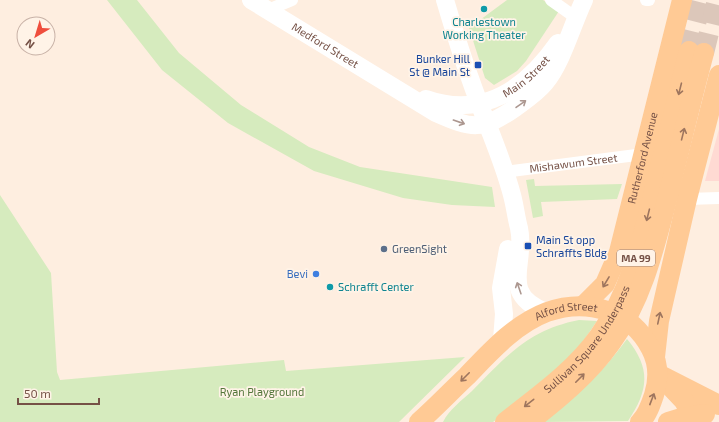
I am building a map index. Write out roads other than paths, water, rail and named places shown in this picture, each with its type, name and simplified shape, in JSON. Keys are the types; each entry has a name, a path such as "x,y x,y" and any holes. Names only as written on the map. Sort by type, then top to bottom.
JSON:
{"main road":[{"name":"Medford Street","path":"251,0 427,107 451,119 476,126 488,124"},
{"path":"445,0 479,104 488,124 512,194 521,245 516,272 517,284 526,301 534,308 546,312"},
{"name":"Main Street","path":"488,124 500,119 534,95 545,83 554,70 584,0"},
{"name":"Rutherford Avenue","path":"590,307 605,284 613,268 648,156 682,0"},
{"name":"Main Street","path":"479,104 497,99 526,80 551,53 576,17"},
{"name":"Sullivan Square Underpass","path":"505,422 552,385 576,363 599,336 615,308 628,280 641,241 696,52 656,244 643,283 629,313 612,342 572,386 529,422"},
{"path":"640,422 652,400 657,366 659,321 687,199 692,158 719,75"},
{"name":"Medford Street","path":"401,90 445,104 468,106 479,104"},
{"path":"648,156 671,165 692,158"},
{"path":"502,340 504,314 501,288 515,212"},
{"name":"Alford Street","path":"419,422 443,400 502,340 546,312 590,307 620,315 642,333 657,366 684,401 695,419"},
{"path":"657,366 719,405"},
{"name":"Alford Street","path":"432,422 443,400"},
{"path":"668,422 695,419 719,412"}],"street":[{"path":"268,10 292,0"},
{"path":"551,0 576,17"},
{"name":"Mishawum Street","path":"504,172 648,156"},
{"path":"687,199 719,198"}],"tunnel":[{"path":"689,51 702,0"},
{"path":"704,53 717,0"}],"place":[{"name":"Charlestown Working Theater","path":"484,9"},
{"name":"Bunker Hill St @ Main St","path":"478,65"},
{"name":"Main St opp Schraffts Bldg","path":"528,246"},
{"name":"GreenSight","path":"384,249"},
{"name":"Bevi","path":"316,274"},
{"name":"Schrafft Center","path":"330,287"}],"park label":[{"name":"Ryan Playground","path":"262,392"}]}
